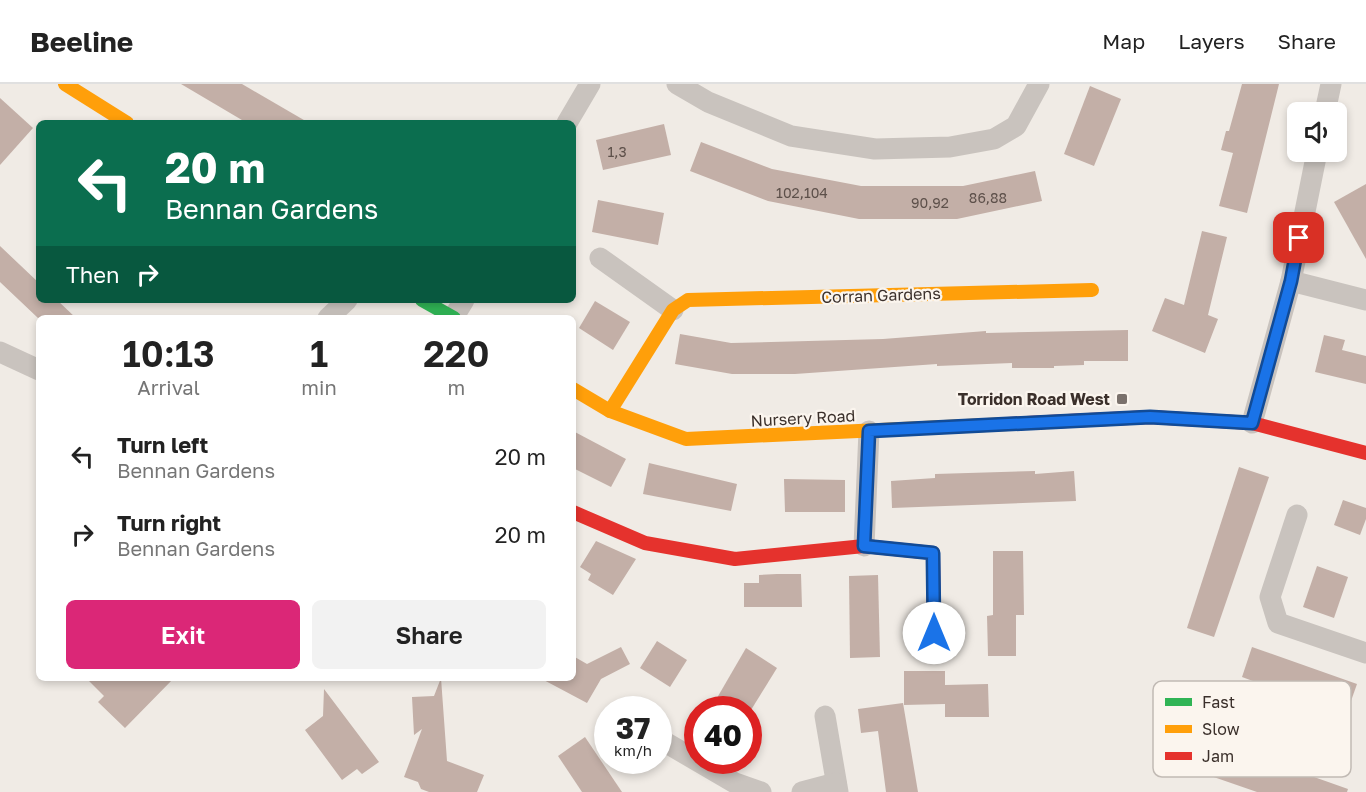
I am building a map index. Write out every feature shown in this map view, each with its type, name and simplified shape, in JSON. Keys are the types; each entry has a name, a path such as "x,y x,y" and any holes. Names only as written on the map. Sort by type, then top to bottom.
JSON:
{"street":[{"path":"66,84 122,120"},
{"path":"569,120 590,84"},
{"path":"677,84 708,102 791,136 875,148 950,147 994,139 1016,126 1039,84"},
{"path":"1327,102 1330,84"},
{"path":"1252,423 1291,281 1315,162"},
{"path":"600,258 673,310 610,411"},
{"path":"1291,281 1366,300"},
{"name":"Corran Gardens","path":"673,310 688,300 1092,290"},
{"path":"331,315 344,303"},
{"path":"427,303 449,315"},
{"path":"0,352 36,369"},
{"name":"Nursery Road","path":"576,390 610,411 686,439 1150,417 1252,423 1366,453"},
{"path":"864,546 869,431"},
{"path":"576,513 645,543 735,560 864,546 933,553 934,633"},
{"path":"1297,515 1270,597 1278,623 1366,654"},
{"path":"802,792 837,788 825,716"},
{"path":"672,746 735,783 761,792"}],"building":[{"path":"181,84 242,84 304,120 242,120"},
{"path":"1242,84 1279,84 1247,213 1219,206 1233,153 1221,150 1226,131 1229,131"},
{"path":"1090,86 1121,99 1094,166 1064,154"},
{"path":"0,98 33,128 0,165"},
{"path":"664,124 671,155 603,170 596,140"},
{"path":"701,142 772,169 861,186 963,186 1035,171 1042,201 957,219 859,219 768,201 690,171"},
{"path":"1366,184 1366,259 1334,202"},
{"path":"598,200 664,213 658,245 592,232"},
{"path":"1202,231 1227,237 1208,315 1218,319 1205,353 1152,331 1165,298 1184,305"},
{"path":"0,246 36,280 36,303 60,303 73,315 36,316 0,282"},
{"path":"595,301 630,322 613,350 579,328"},
{"path":"1128,330 1128,361 1084,361 1084,365 1054,366 1054,368 1012,368 1012,363 937,366 937,364 795,374 732,374 675,364 680,334 731,343 883,339 986,331 986,333"},
{"path":"1324,335 1345,340 1342,350 1366,356 1366,384 1315,372"},
{"path":"576,433 626,459 611,487 576,470"},
{"path":"649,463 737,484 731,511 643,494"},
{"path":"1239,467 1269,477 1214,637 1187,628"},
{"path":"1035,471 1035,474 1074,471 1076,501 892,508 891,481 935,478 935,474"},
{"path":"784,479 845,480 845,512 785,512"},
{"path":"1343,500 1366,508 1366,519 1360,535 1334,525"},
{"path":"596,541 636,559 613,595 588,580 591,574 580,567"},
{"path":"993,551 1023,551 1024,615 1016,615 1016,656 988,656 987,616 993,615"},
{"path":"1317,566 1348,577 1334,618 1303,607"},
{"path":"801,574 802,607 744,607 744,583 759,583 759,575"},
{"path":"878,575 880,657 850,658 849,576"},
{"path":"657,641 687,660 670,687 640,668"},
{"path":"621,647 630,664 601,679 587,703 546,681 576,681 576,658 587,664"},
{"path":"1252,647 1348,681 1253,681 1242,677"},
{"path":"746,648 777,668 760,696 718,696"},
{"path":"904,671 945,671 945,685 988,684 989,717 945,717 945,704 904,705"},
{"path":"89,681 171,681 125,728 98,702 104,696"},
{"path":"441,681 447,761 484,775 477,792 429,792 421,789 418,782 404,777 422,729 414,735 412,697 434,696"},
{"path":"1351,682 1357,684 1351,701"},
{"path":"324,689 379,762 362,774 357,769 342,780 305,730 323,716"},
{"path":"903,703 918,792 886,792 878,731 861,733 858,709"},
{"path":"585,737 594,750 594,774 610,774 622,792 582,792 558,756"},
{"path":"1214,777 1314,777 1348,789 1347,792 1257,792"}],"traffic: fast":[{"path":"427,303 449,315"}],"traffic: slow":[{"path":"65,84 122,120"},
{"path":"610,411 673,310 688,300 1092,290"},
{"path":"576,391 610,411 686,439 1008,424"}],"traffic: jam":[{"path":"1008,424 1150,417 1252,423 1366,453"},
{"path":"576,513 645,543 735,559 864,546 933,553 934,633"}],"place":[{"name":"Torridon Road West","path":"1122,399"}],"route":[{"path":"934,633 933,553 864,546 869,431 1150,417 1252,423 1291,281 1299,238"}]}
